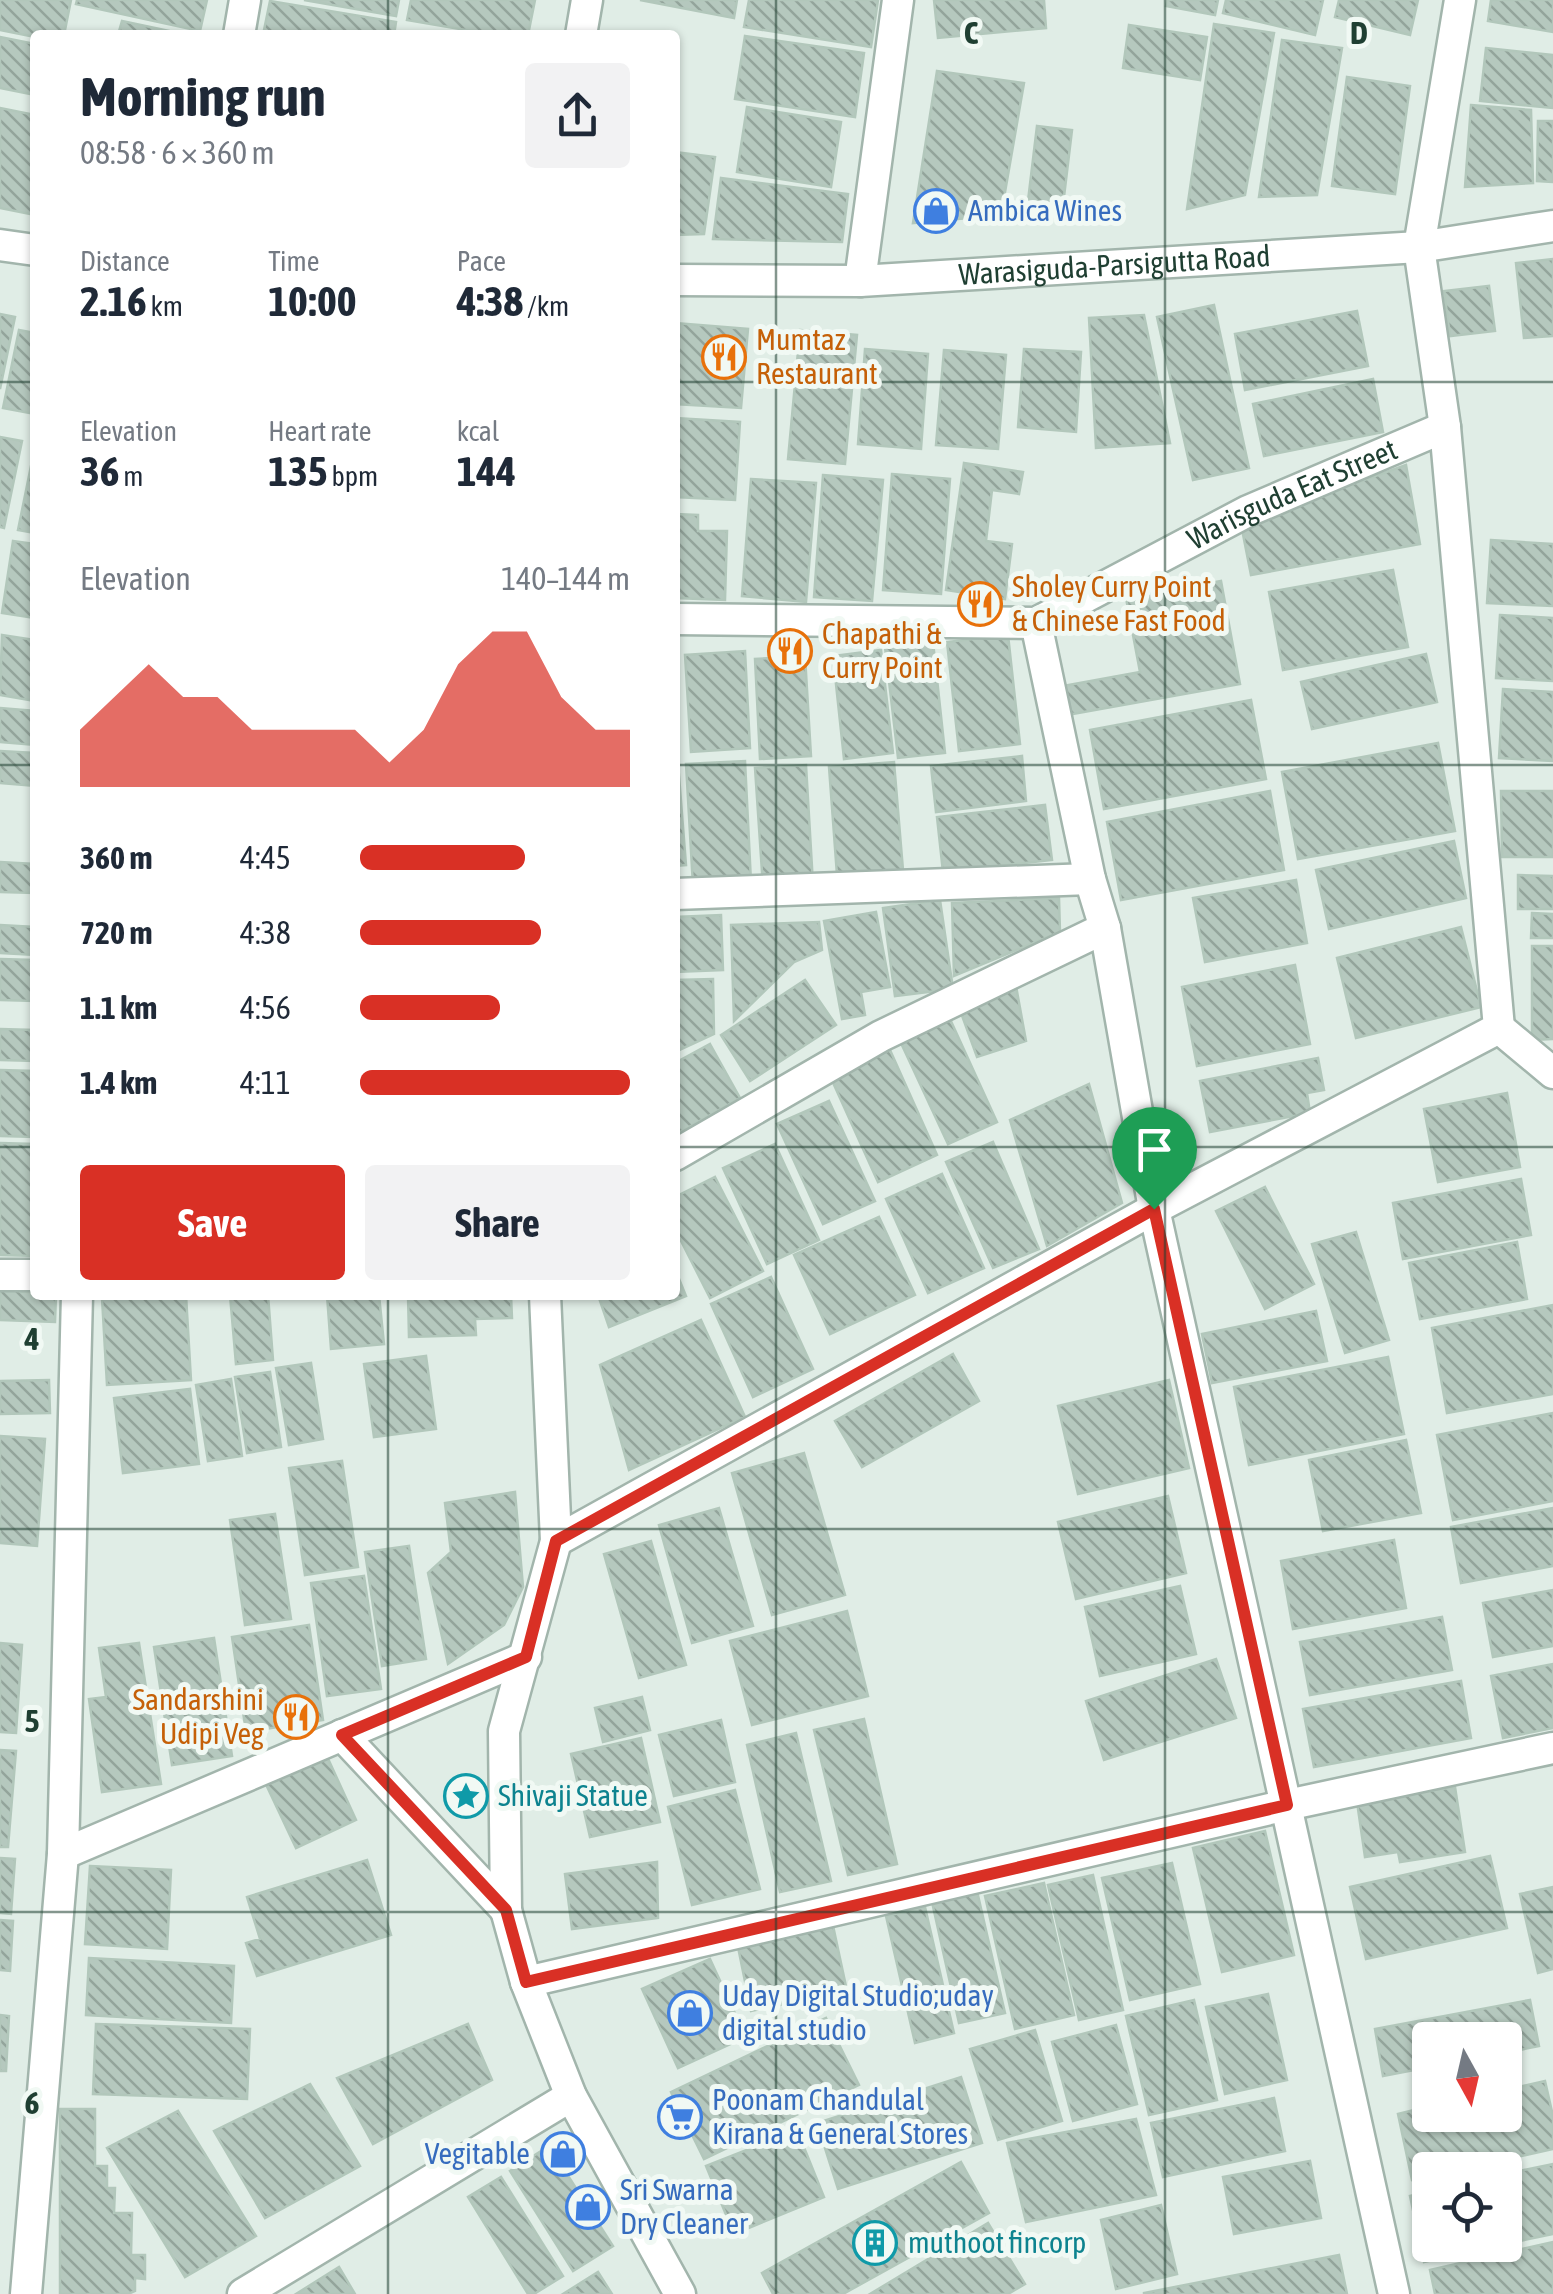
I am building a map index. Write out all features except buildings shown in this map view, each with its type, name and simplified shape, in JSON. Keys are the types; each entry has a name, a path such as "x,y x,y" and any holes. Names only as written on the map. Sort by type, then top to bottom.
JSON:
{"street":[{"path":"240,30 244,0"},
{"path":"583,30 586,0"},
{"path":"860,282 898,0"},
{"path":"1460,0 1419,247 1445,426 1499,1028 1553,1073"},
{"name":"Warasiguda-Parsigutta Road","path":"680,280 860,282 1419,247 1553,226"},
{"path":"0,246 30,249"},
{"name":"Warisguda Eat Street","path":"680,619 1036,623 1248,511 1445,426"},
{"path":"1036,623 1090,880 1106,928 1154,1209 1394,2294"},
{"path":"680,894 1090,880"},
{"path":"680,1152 880,1036 1106,928"},
{"path":"556,1541 1154,1209 1499,1028"},
{"path":"0,1275 30,1275"},
{"path":"26,2294 63,1854 76,1300"},
{"path":"545,1300 556,1541 504,1731 506,1910 526,1982 570,2096 680,2294"},
{"path":"63,1854 526,1657"},
{"path":"342,1735 506,1910"},
{"path":"526,1982 1287,1805 1553,1748"},
{"path":"243,2294 570,2096"}],"place":[{"name":"Ambica Wines","path":"936,211"},
{"name":"Mumtaz Restaurant","path":"724,357"},
{"name":"Sholey Curry Point & Chinese Fast Food","path":"980,604"},
{"name":"Chapathi & Curry Point","path":"790,651"},
{"name":"Sandarshini Udipi Veg","path":"296,1717"},
{"name":"Shivaji Statue","path":"466,1796"},
{"name":"Uday Digital Studio;uday digital studio","path":"690,2013"},
{"name":"Poonam Chandulal Kirana & General Stores","path":"680,2117"},
{"name":"Vegitable","path":"563,2154"},
{"name":"Sri Swarna Dry Cleaner","path":"588,2207"},
{"name":"muthoot fincorp","path":"875,2243"}],"route":[{"path":"1154,1209 1287,1805 526,1982 506,1910 342,1735 526,1657 556,1541 1154,1209"}]}
